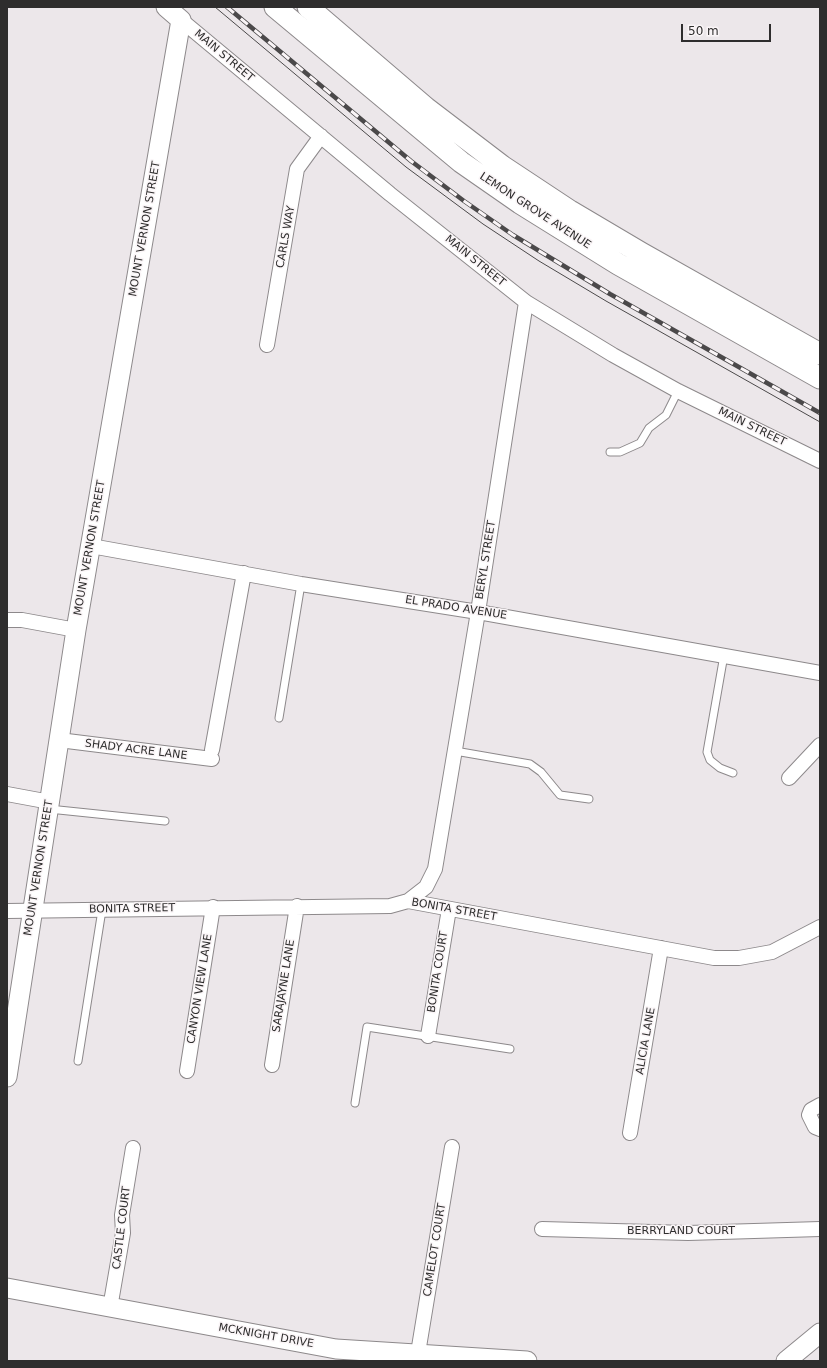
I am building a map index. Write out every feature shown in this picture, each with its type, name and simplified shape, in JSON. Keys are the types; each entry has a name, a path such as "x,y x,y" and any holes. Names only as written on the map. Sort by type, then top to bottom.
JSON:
{"main road":[{"name":"LEMON GROVE AVENUE","path":"275,7 461,162 520,203 575,238 820,378"},
{"name":"LEMON GROVE AVENUE","path":"308,7 426,108 502,166 570,211 820,354"},
{"path":"682,300 691,281"}],"street":[{"name":"MAIN STREET","path":"166,7 321,136 526,302 613,355 678,391 820,461"},
{"name":"MOUNT VERNON STREET","path":"7,1078 76,630 181,20"},
{"name":"CARLS WAY","path":"267,345 297,169 321,136"},
{"name":"BERYL STREET","path":"408,901 426,887 435,869 478,612 526,302"},
{"name":"EL PRADO AVENUE","path":"91,546 301,584 478,612 820,673"},
{"name":"SHADY ACRE LANE","path":"59,740 212,755 244,573"},
{"path":"7,620 22,620 76,630"},
{"path":"789,778 820,745"},
{"path":"7,794 49,805"},
{"name":"BONITA STREET","path":"7,911 296,906 390,906 408,901 714,958 739,958 772,952 820,927"},
{"name":"SARAJAYNE LANE","path":"272,1065 296,906"},
{"name":"CANYON VIEW LANE","path":"187,1071 213,908"},
{"name":"BONITA COURT","path":"428,1036 449,909"},
{"name":"ALICIA LANE","path":"630,1133 661,948"},
{"path":"820,1105 811,1110 809,1115 815,1127 820,1129"},
{"name":"CAMELOT COURT","path":"418,1353 452,1147"},
{"name":"CASTLE COURT","path":"110,1308 123,1233 122,1215 133,1148"},
{"name":"BERRYLAND COURT","path":"542,1229 688,1233 820,1229"},
{"name":"MCKNIGHT DRIVE","path":"7,1288 336,1349 527,1361"},
{"path":"786,1361 820,1333"}],"lane":[{"path":"610,452 620,452 640,443 649,428 666,414 678,391"},
{"path":"279,718 301,584"},
{"path":"724,655 707,752 710,760 720,768 733,773"},
{"path":"455,751 530,764 541,772 560,795 589,799"},
{"path":"49,805 165,821"},
{"path":"78,1061 102,910"},
{"path":"355,1103 367,1027 510,1049"}],"tram line":[{"path":"215,7 406,167 483,224 539,261 606,301 820,422"}],"railway":[{"path":"227,7 411,161 464,201 513,235 610,294 820,413"}]}
